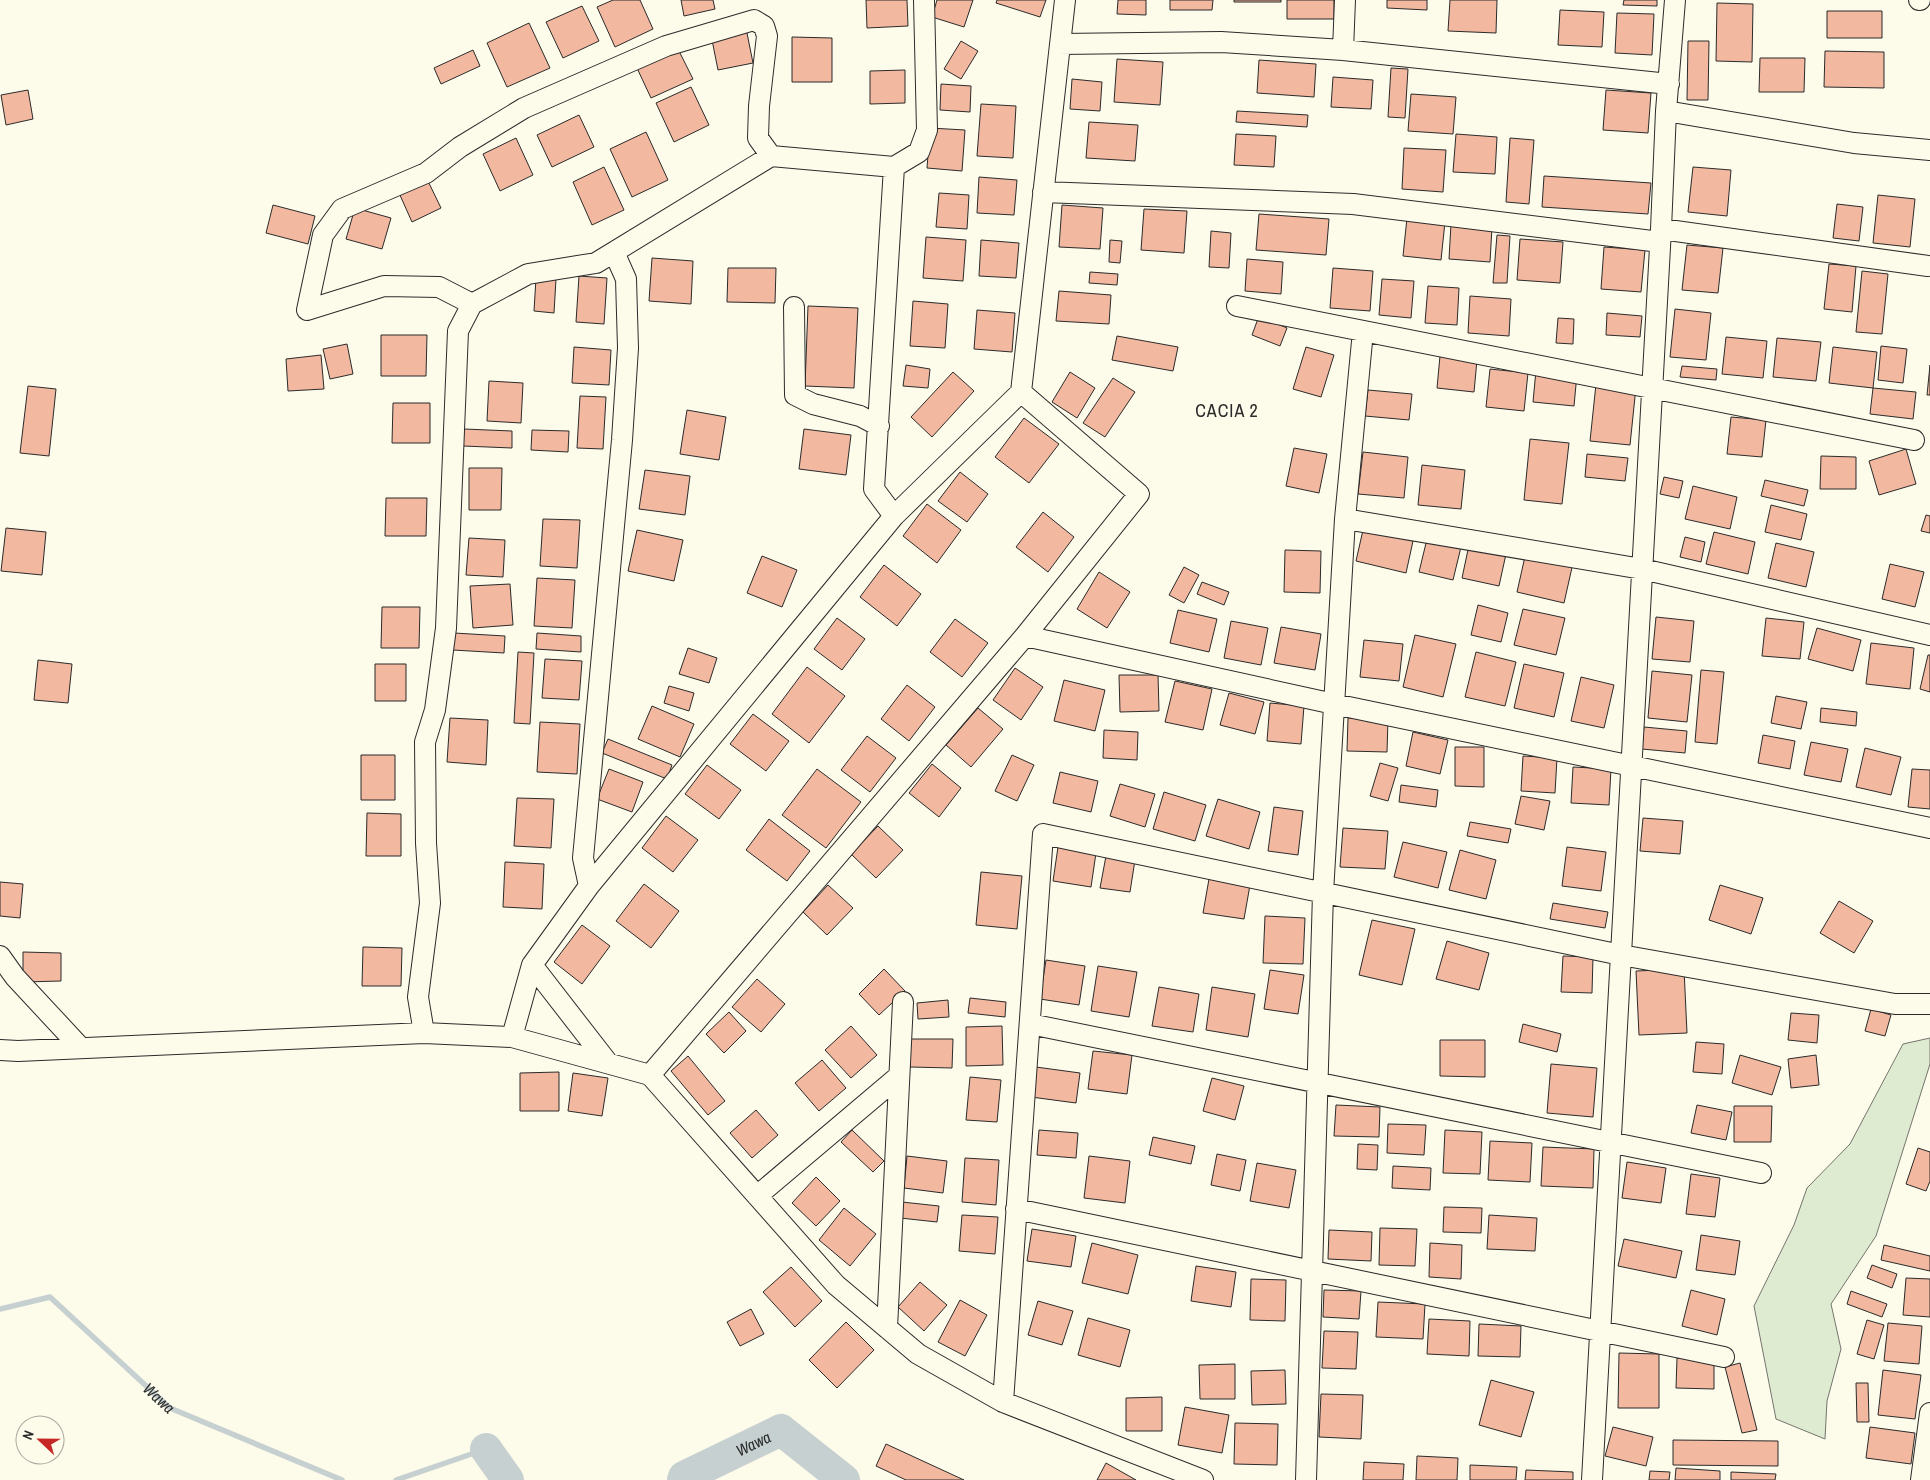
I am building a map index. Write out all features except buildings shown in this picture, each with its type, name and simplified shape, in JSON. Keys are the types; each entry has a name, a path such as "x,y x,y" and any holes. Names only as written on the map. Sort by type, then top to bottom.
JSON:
{"street":[{"path":"424,1033 418,997 430,903 426,843 425,742 435,710 446,628 458,331 472,304 528,274 596,263 771,156 894,167 919,152 927,130 924,0"},
{"path":"512,1037 532,965 589,886 894,516 1021,392 1064,0"},
{"path":"1343,50 1345,0"},
{"path":"1592,1480 1661,235 1666,111 1675,0"},
{"path":"472,304 439,286 384,286 307,310 323,235 342,209 426,173 460,147 524,108 666,46 754,20 764,26 767,36 759,106 758,138 771,156"},
{"path":"1060,44 1221,42 1343,50 1669,84"},
{"path":"1666,111 1854,143 1930,150"},
{"path":"894,167 874,489 894,516"},
{"path":"1043,192 1353,204 1661,235 1928,266"},
{"path":"589,886 583,858 622,440 628,348 626,279 614,252"},
{"path":"1237,306 1914,440"},
{"path":"794,307 795,395 813,404 860,416 879,426"},
{"path":"1306,1480 1323,893 1345,519 1363,331"},
{"path":"650,1075 1025,636 1139,494 1021,392"},
{"path":"1345,519 1642,570 1930,634"},
{"path":"1025,636 1334,704 1930,828"},
{"path":"1003,1402 1043,834 1621,955 1895,1004 1930,1004"},
{"path":"0,956 15,977 81,1048"},
{"path":"532,965 608,1063"},
{"path":"887,1328 902,1002"},
{"path":"1030,1024 1761,1173"},
{"path":"0,1050 18,1051 424,1033 512,1037 650,1075 836,1286 918,1354 1003,1402 1203,1480"},
{"path":"757,1196 899,1076"},
{"path":"1016,1209 1724,1357"},
{"path":"1920,1480 1930,1413"}],"green space":[{"path":"1930,1038 1930,1064 1876,1236 1831,1304 1841,1349 1827,1401 1825,1439 1776,1419 1754,1306 1794,1225 1807,1188 1850,1144 1903,1044"}],"waterway":[{"name":"Wawa","path":"0,1309 50,1297 170,1408 342,1480"},
{"name":"Wawa","path":"683,1480 684,1477 781,1430 844,1480"},
{"name":"Wawa","path":"396,1480 486,1449"},
{"name":"Wawa","path":"486,1449 508,1480"}],"district":[{"name":"CACIA 2","path":"1227,410"}]}
